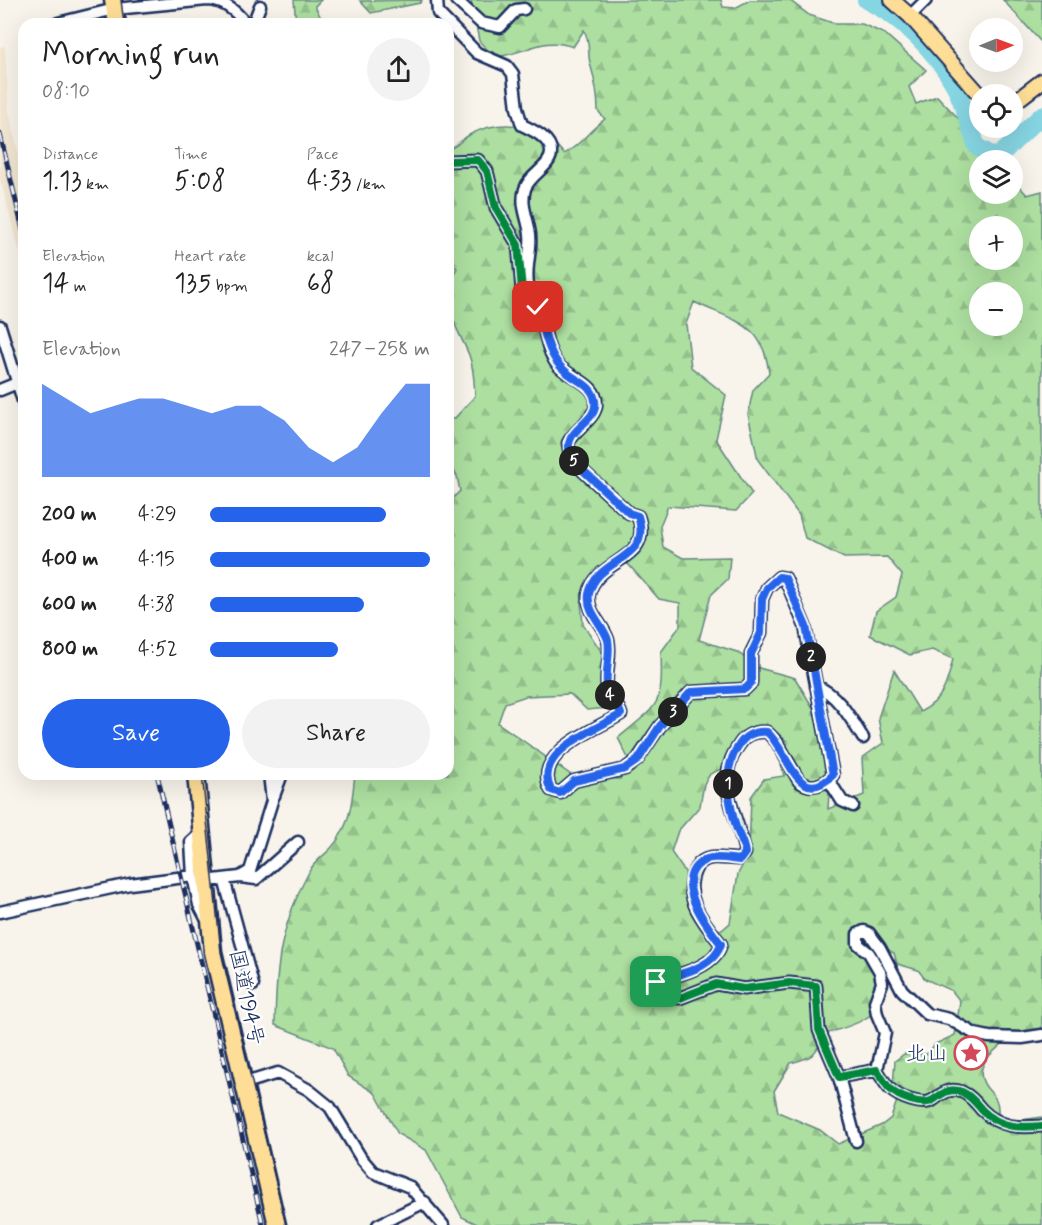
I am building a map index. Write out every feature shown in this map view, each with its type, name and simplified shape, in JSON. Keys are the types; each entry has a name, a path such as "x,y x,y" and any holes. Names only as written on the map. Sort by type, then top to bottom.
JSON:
{"highway":[{"name":"国道194号","path":"197,780 201,833 199,879 210,924 217,974 277,1225"}],"main road":[{"path":"892,0 910,16 971,84"},
{"path":"1023,96 1042,81"}],"street":[{"path":"85,18 115,11 216,0 228,3 241,18"},
{"path":"437,0 438,13 443,18"},
{"path":"456,0 481,23 500,27 516,10 524,9"},
{"path":"910,16 926,0"},
{"path":"255,18 260,6"},
{"path":"454,29 477,53 507,66 513,74 517,108 522,125 539,134 549,145 552,153 549,160 528,182 523,198 524,214 530,236 527,267 532,296 557,364 586,384 594,395 596,406 593,413 568,443 567,450 572,460 629,513 638,516 643,531 639,545 595,579 589,595 591,610 608,641 607,688 621,714 562,749 551,763 547,783 551,790 560,793 574,781 625,769 638,760 660,726 691,692 745,689 751,683 751,654 761,633 762,599 767,588 779,577 785,578 806,626 833,775 812,787 805,785 799,781 777,742 767,732 756,731 743,738 731,755 727,771 730,800 745,853 740,860 709,858 698,864 691,877 692,899 698,914 721,944 719,953 707,963 656,982 657,991 663,997 680,998 716,984 744,988 789,983 816,986 819,1030 838,1077 856,1141"},
{"path":"454,161 478,160 487,171 496,208 518,245 522,290 532,296"},
{"path":"0,326 18,373"},
{"path":"0,390 18,382"},
{"path":"816,686 825,690 843,709 863,738"},
{"path":"828,779 842,801 853,806"},
{"path":"270,780 272,801"},
{"path":"240,877 250,871 280,780"},
{"path":"0,912 129,884 240,877 256,879 298,842"},
{"path":"224,879 253,986"},
{"path":"1042,1035 1022,1038 989,1037 975,1034 949,1019 927,1014 902,990 880,948 869,933 864,931 858,934 858,944 875,961 882,983 875,1002 885,1033 877,1070 891,1090 924,1103 932,1101 949,1090 960,1091 971,1097 990,1117 1013,1128 1042,1126"},
{"path":"838,1077 877,1070"},
{"path":"242,1084 278,1073 309,1090 330,1107 360,1158 373,1172 410,1187 443,1225"},
{"path":"378,1225 425,1202"}],"shaded area":[{"path":"5,46 9,111 18,152 18,245 0,179 0,47"}],"green space":[{"path":"294,0 321,0 315,6 321,18 296,18"},
{"path":"422,0 420,3 371,13 360,1"},
{"path":"471,0 721,0 723,7 735,8 750,0 789,0 809,15 836,24 862,24 885,34 926,70 909,87 916,104 937,96 969,130 969,138 977,138 988,150 969,150 969,204 1023,204 1023,190 1027,195 1042,191 1042,1036 1013,1035 987,1058 981,1072 982,1080 997,1102 998,1113 1006,1122 1042,1117 1042,1225 479,1225 462,1217 426,1150 398,1134 375,1093 348,1076 333,1048 275,1025 279,964 286,927 310,870 332,847 343,830 350,812 354,780 454,780 454,497 460,491 454,472 454,418 475,396 471,360 454,323 454,274 457,268 454,266 454,147 471,134 484,129 509,125 533,130 545,136 564,154 605,119 598,111 596,87 584,30 573,47 552,43 542,44 505,56 494,57 479,41","holes":["694,302 745,326 761,343 769,373 753,390 748,414 758,460 799,515 805,538 844,558 887,557 902,575 896,597 876,611 870,635 910,655 932,650 953,659 943,690 934,702 920,712 894,670 878,718 883,743 862,758 864,795 828,809 831,761 827,731 795,678 759,668 737,652 699,640 711,595 728,579 730,557 683,558 663,547 660,526 668,506 736,511 752,494 716,439 726,395 691,367 686,324","628,564 659,599 680,603 680,626 661,652 661,684 656,703 618,738 628,758 620,779 574,777 498,723 505,703 526,696 570,694 587,710 608,708 609,663 583,624 581,602 607,567","771,729 788,742 781,765 784,776 764,779 751,797 749,853 738,874 730,923 722,930 699,925 688,905 685,872 671,852 678,831 700,806 704,784 710,774 731,765 750,738","884,948 894,953 897,964 918,970 925,979 952,991 960,1001 955,1035 935,1044 927,1054 904,1054 895,1061 893,1085 899,1095 891,1118 882,1125 838,1144 820,1130 778,1112 774,1091 791,1063 815,1052 821,1036 862,1021 876,1009 888,987 876,955"]},
{"path":"1003,0 1042,0 1042,43 1023,22 1023,18 1019,18"}],"waterway":[{"path":"866,0 905,25 938,60 955,86 977,147 997,158 1042,115"}],"tram line":[{"path":"121,0 123,18"},
{"path":"203,780 221,952 286,1225"}],"railway":[{"path":"0,134 18,210"},
{"path":"158,780 263,1225"}],"cycle path":[{"path":"454,161 478,160 487,171 496,208 518,245 522,290 536,305 552,355 562,369 588,386 596,398 592,416 568,443 571,460 629,513 638,516 641,531 632,551 602,573 594,582 589,594 592,612 608,640 608,690 621,714 570,743 558,753 550,764 547,776 551,790 560,793 574,781 625,769 637,760 660,726 691,692 745,689 751,683 751,653 761,633 762,599 767,588 779,577 785,578 805,626 833,775 817,785 804,784 799,781 777,742 767,732 751,734 742,741 731,759 727,786 745,853 739,859 704,860 696,868 692,879 691,889 696,909 721,944 717,952 703,965 656,982 657,991 663,997 680,998 716,984 744,989 789,983 816,986 819,1030 839,1077 877,1070 890,1089 911,1100 929,1102 953,1090 968,1096 989,1116 1003,1124 1018,1127 1042,1126"}],"place":[{"name":"北山","path":"971,1053"}],"route":[{"path":"538,307 551,352 557,364 586,384 594,395 596,406 593,413 572,435 567,450 572,460 629,513 638,516 643,531 639,545 595,579 589,595 591,610 608,641 607,688 621,714 562,749 548,771 547,783 551,790 560,793 574,781 625,769 638,760 660,726 691,692 745,689 751,683 751,654 761,633 762,599 767,588 779,577 785,578 806,626 833,775 825,782 812,787 805,785 799,781 777,742 767,732 756,731 743,738 731,755 727,771 736,829 744,845 745,853 740,860 709,858 698,864 691,877 692,899 698,914 721,944 719,953 707,963 656,982"}]}
